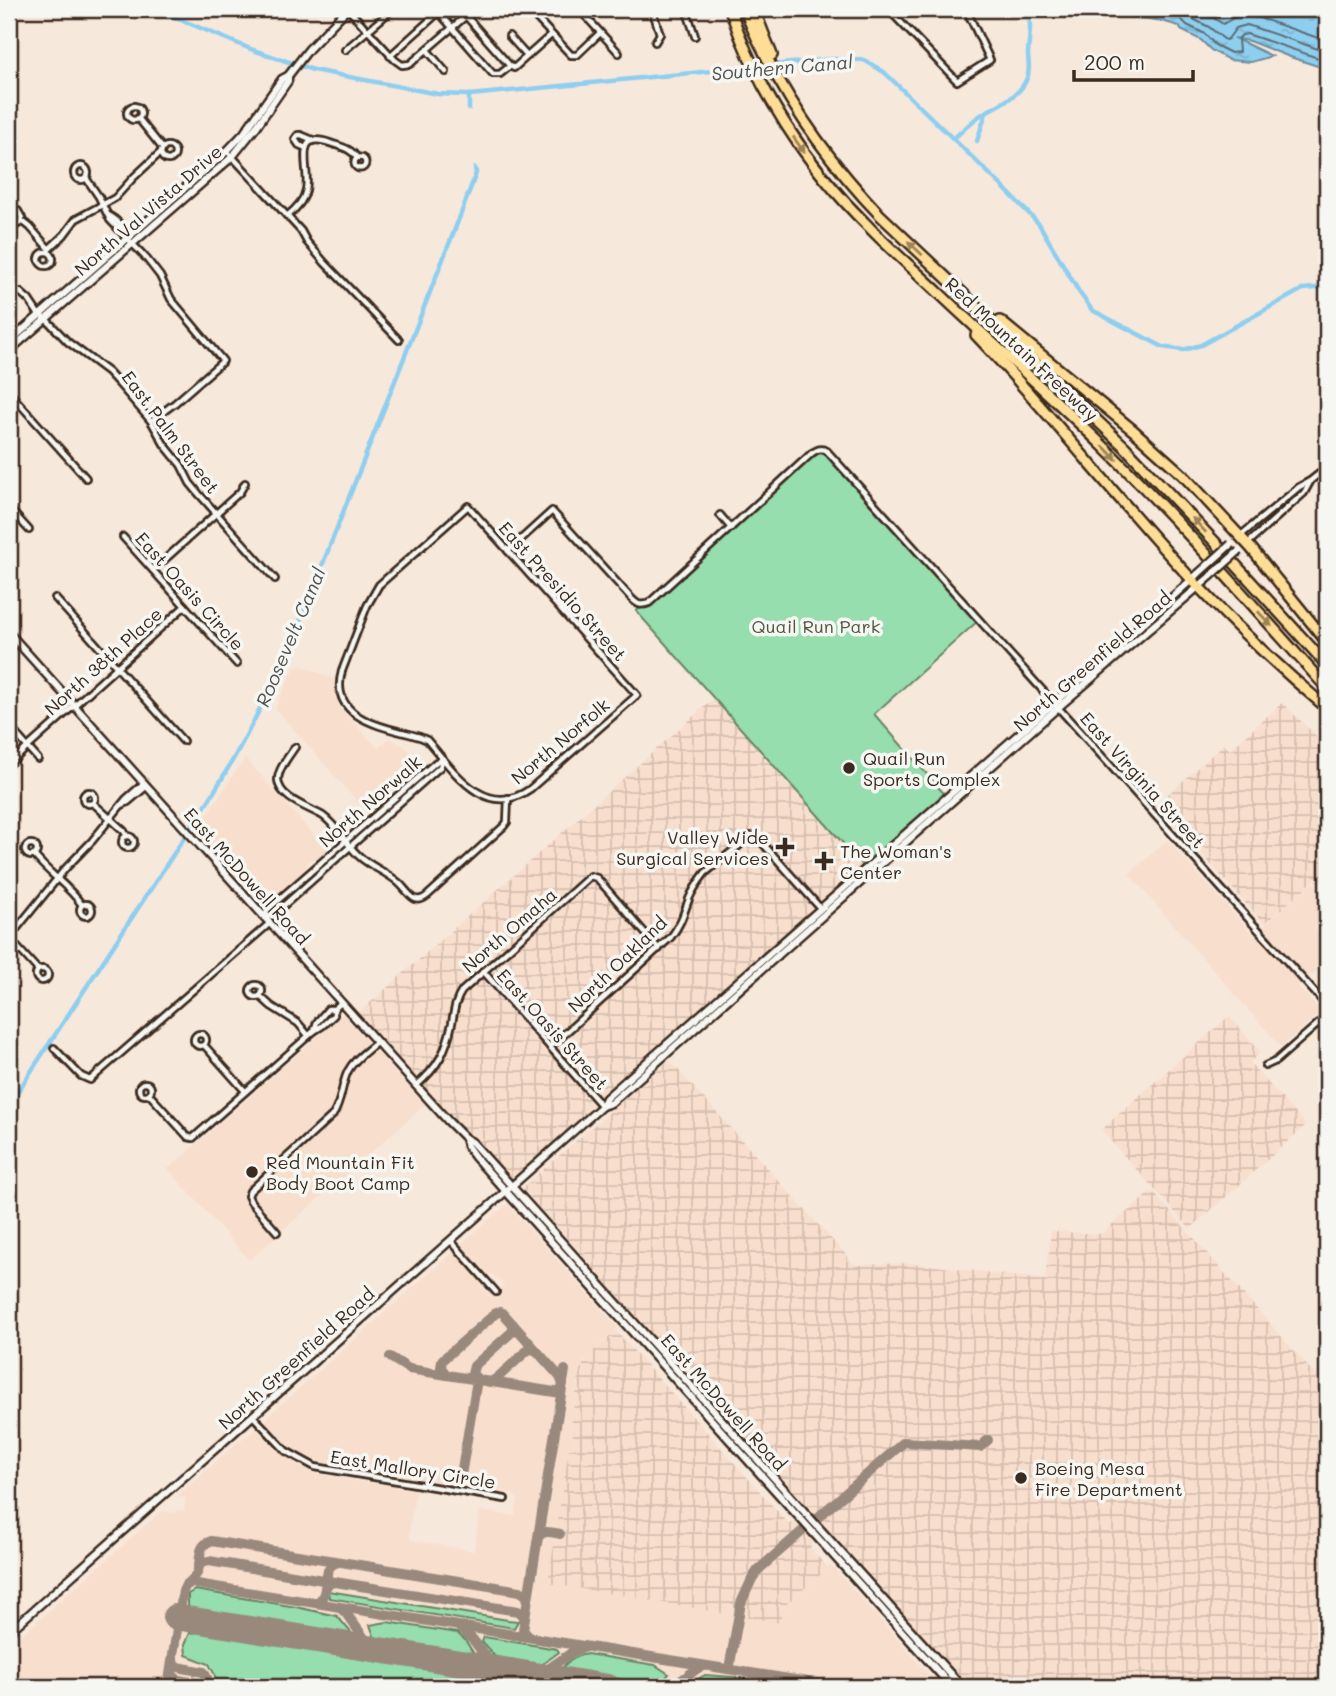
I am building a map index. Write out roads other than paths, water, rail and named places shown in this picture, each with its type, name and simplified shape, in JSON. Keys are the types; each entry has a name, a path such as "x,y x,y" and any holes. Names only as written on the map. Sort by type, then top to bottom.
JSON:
{"highway":[{"path":"723,9 739,47 749,58"},
{"name":"Red Mountain Freeway","path":"730,9 749,58 784,123 813,163 859,217 1142,485 1327,688"},
{"name":"Red Mountain Freeway","path":"745,9 790,99 849,182 880,215 1125,447 1327,666"},
{"path":"754,9 759,33"},
{"path":"899,256 996,356 1265,652 1327,708"},
{"path":"964,295 991,314 1153,447 1191,484 1327,642"}],"main road":[{"name":"North Val Vista Drive","path":"9,342 42,317 229,154 282,79 347,9"},
{"name":"North Val Vista Drive","path":"9,351 42,317"},
{"name":"North Greenfield Road","path":"9,1632 508,1188 603,1106 611,1103 1056,705 1195,576 1240,543"},
{"name":"North Greenfield Road","path":"1056,705 1202,584 1240,543"},
{"name":"East McDowell Road","path":"9,632 416,1086 465,1138 472,1142 508,1188 952,1687"},
{"name":"North Greenfield Road","path":"603,1106 606,1098 736,983 823,912"},
{"path":"712,1013 735,988 736,983"},
{"name":"East McDowell Road","path":"631,1325 962,1687"}],"street":[{"path":"347,9 390,56 402,65 411,64 474,9"},
{"path":"345,50 393,9"},
{"path":"528,9 571,55 577,55 600,33"},
{"path":"579,9 619,54"},
{"path":"652,9 660,34 655,42"},
{"path":"687,9 695,36"},
{"path":"888,9 957,81 990,60 966,9"},
{"path":"390,56 437,10 493,74 500,74 510,66"},
{"path":"466,16 514,68 551,34"},
{"path":"509,36 527,56"},
{"path":"427,50 446,72"},
{"path":"9,212 18,211 21,220 30,227 48,251 76,219 115,198 162,150 138,118"},
{"path":"306,148 296,142 296,137 301,135 313,140 320,139 350,150 358,158"},
{"path":"287,216 302,201 306,191 306,148 313,140"},
{"path":"229,154 287,216 325,263 399,340"},
{"path":"86,178 110,220 154,268 171,299 223,361 151,421"},
{"path":"9,223 16,225 21,220"},
{"name":"East Palm Street","path":"9,282 12,290 15,293 20,292 68,342 108,372 151,421 190,483 275,579"},
{"path":"9,295 15,293"},
{"path":"9,392 86,478"},
{"name":"East Virginia Street","path":"731,528 812,453 818,449 827,451 1327,1006"},
{"name":"North Greenfield Road","path":"1240,543 1298,487 1324,470"},
{"name":"North Greenfield Road","path":"1240,543 1304,493 1310,481"},
{"path":"153,570 240,492 245,483"},
{"name":"East Presidio Street","path":"443,759 427,740 359,718 346,706 343,699 341,671 373,594 386,578 468,506 637,695"},
{"path":"9,508 29,530"},
{"path":"508,551 552,511 632,599 642,606 649,603 731,528 720,515"},
{"name":"East Oasis Circle","path":"123,537 237,664"},
{"path":"55,598 183,741"},
{"name":"North 38th Place","path":"9,764 185,606"},
{"name":"North Norfolk","path":"348,844 367,863 396,880 413,898 424,898 504,826 507,822 508,799 530,789 637,695"},
{"path":"9,726 38,759"},
{"path":"295,747 280,771 278,781 282,789 291,799 322,816 348,844"},
{"path":"443,759 473,790 488,797 508,799"},
{"name":"North Norwalk","path":"54,1048 81,1076 90,1080 273,915 399,794 436,761 443,759"},
{"name":"North Norwalk","path":"348,844 440,767 443,759"},
{"path":"38,970 9,938 126,799 146,785"},
{"path":"399,794 403,799"},
{"path":"93,803 127,836"},
{"name":"North Oakland","path":"550,1046 659,948 678,928 690,897 705,873 751,836 758,838 823,912"},
{"path":"34,855 82,905"},
{"name":"North Omaha","path":"416,1086 435,1068 443,1055 449,1039 455,1005 466,986 590,876 595,877 659,948"},
{"name":"East Oasis Street","path":"483,971 603,1106"},
{"path":"260,996 298,1023 309,1035"},
{"path":"149,1094 188,1138 193,1138 314,1031 317,1022 328,1009 334,1009 341,1003"},
{"path":"1265,1066 1276,1061 1327,1016"},
{"path":"277,1232 248,1196 254,1187 333,1115 339,1105 351,1065 377,1042"},
{"path":"204,1045 245,1091"},
{"path":"450,1240 496,1292"},
{"name":"East Mallory Circle","path":"253,1416 286,1451 315,1467 505,1499"}],"water":[{"path":"1112,9 1327,9 1327,69 1234,38 1272,56 1251,62 1229,60 1211,50 1201,40 1181,30 1179,26 1159,20 1127,17"}],"waterway":[{"name":"Southern Canal","path":"155,9 253,50 313,70 438,94 469,95 832,59 864,60 884,72 1039,224 1092,310 1163,347 1183,350 1201,345 1303,289 1327,287"},
{"path":"953,139 978,117 1014,95 1025,83 1029,69 1028,9"},
{"name":"Roosevelt Canal","path":"469,95 469,109"},
{"path":"977,141 986,113"},
{"name":"Roosevelt Canal","path":"9,1105 209,800 257,714 299,624 462,211 476,173 475,168"}],"place":[{"name":"Quail Run Sports Complex","path":"849,768"},
{"name":"Valley Wide Surgical Services","path":"785,847"},
{"name":"The Woman's Center","path":"824,861"},
{"name":"Red Mountain Fit Body Boot Camp","path":"252,1172"},
{"name":"Boeing Mesa Fire Department","path":"1021,1478"}],"park label":[{"name":"Quail Run Park","path":"816,626"}]}
